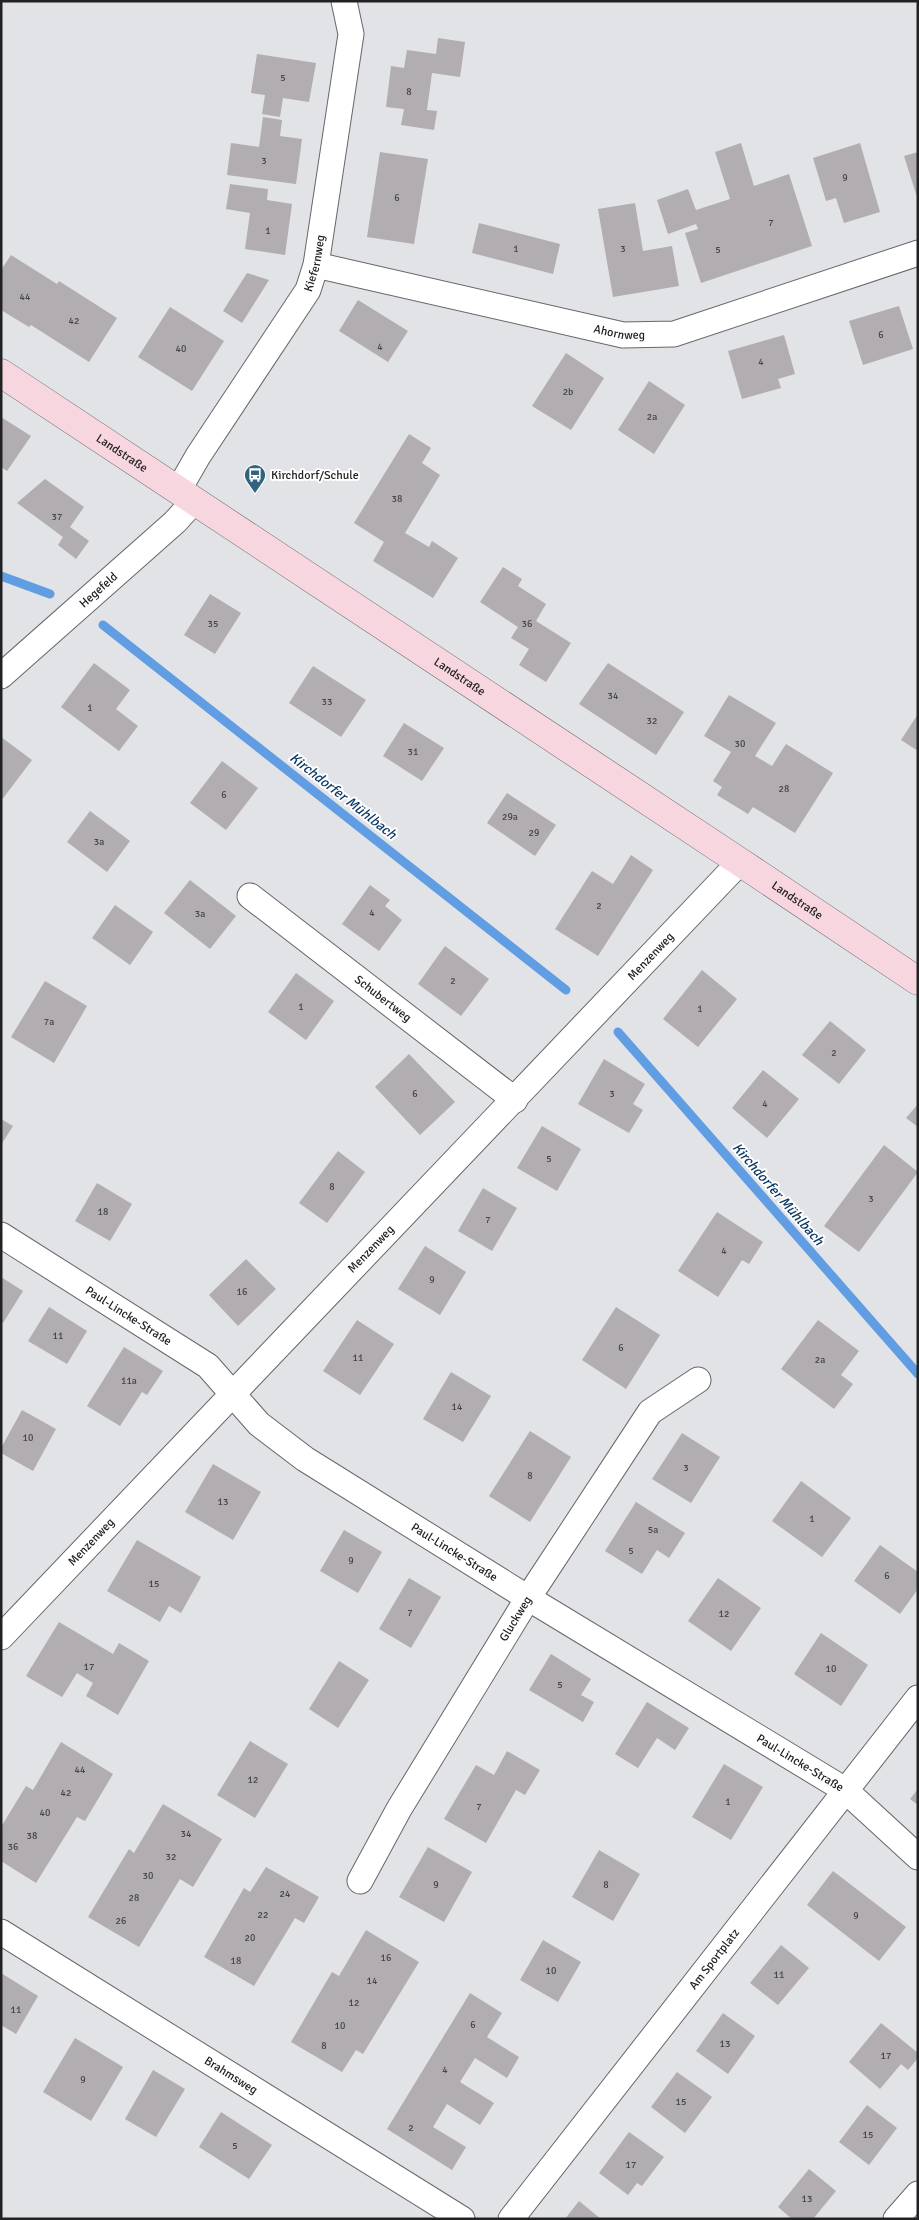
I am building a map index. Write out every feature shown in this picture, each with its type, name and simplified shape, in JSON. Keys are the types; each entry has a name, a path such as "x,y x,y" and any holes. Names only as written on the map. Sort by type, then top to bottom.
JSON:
{"street":[{"name":"Kiefernweg","path":"187,495 198,456 308,290 316,265 351,34 344,1"},
{"name":"Ahornweg","path":"316,265 623,335 674,334 918,253"},
{"name":"Landstraße","path":"1,373 918,981"},
{"name":"Hegefeld","path":"1,676 175,522 187,495"},
{"name":"Menzenweg","path":"1,1637 740,862"},
{"name":"Schubertweg","path":"250,896 515,1100"},
{"name":"Paul-Lincke-Straße","path":"1,1235 208,1366 259,1424 305,1459 528,1598 845,1790 918,1857"},
{"name":"Gluckweg","path":"360,1881 399,1809 528,1598 650,1412 698,1380"},
{"name":"Am Sportplatz","path":"511,2219 918,1698"},
{"name":"Brahmsweg","path":"1,1932 462,2219"},
{"path":"896,2219 918,2194"}],"building":[{"path":"438,38 465,42 460,77 432,73 427,110 437,111 434,130 401,125 404,109 386,107 391,66 404,68 407,50 436,54"},
{"path":"257,54 316,63 309,102 283,98 280,117 262,114 265,95 251,93"},
{"path":"263,117 282,120 280,136 302,139 296,184 227,175 231,143 259,147"},
{"path":"741,143 754,186 789,174 812,246 701,283 685,233 698,229 696,224 668,234 657,200 688,189 696,210 730,199 715,152"},
{"path":"860,143 880,212 844,223 836,198 826,201 813,158"},
{"path":"380,152 428,159 414,244 367,237"},
{"path":"918,152 918,197 917,197 904,156"},
{"path":"230,184 268,189 267,200 292,204 285,255 245,249 250,213 226,209"},
{"path":"635,203 643,251 672,246 679,286 613,297 598,209"},
{"path":"479,223 560,244 553,274 472,253"},
{"path":"11,255 57,284 59,281 117,318 89,362 31,325 29,327 1,310 1,270"},
{"path":"247,273 269,280 242,323 223,311"},
{"path":"358,300 408,331 388,362 339,331"},
{"path":"899,306 913,349 863,365 849,321"},
{"path":"170,307 224,341 192,391 138,357"},
{"path":"784,335 795,374 778,379 781,388 742,399 728,351"},
{"path":"566,353 604,378 571,430 532,406"},
{"path":"649,381 685,405 654,454 618,430"},
{"path":"1,417 31,436 7,471 1,467"},
{"path":"409,434 431,448 422,463 440,475 405,533 429,547 432,541 458,558 433,598 373,561 384,542 354,523"},
{"path":"45,479 84,507 70,527 89,541 76,559 58,545 63,537 17,503"},
{"path":"503,567 522,579 518,586 546,604 536,621 571,643 546,682 519,665 529,649 511,638 518,627 480,602"},
{"path":"210,594 241,613 215,654 184,635"},
{"path":"94,663 130,690 116,709 138,726 119,751 61,707"},
{"path":"608,663 684,712 656,755 579,704"},
{"path":"313,666 366,700 341,737 289,703"},
{"path":"729,695 776,723 755,756 772,766 786,744 833,773 795,833 753,807 748,814 717,795 722,787 713,781 731,752 704,736"},
{"path":"918,714 918,751 901,740"},
{"path":"404,723 444,748 422,781 383,756"},
{"path":"1,737 32,760 1,801"},
{"path":"222,761 258,788 226,830 190,803"},
{"path":"507,793 556,825 535,856 487,823"},
{"path":"90,811 130,841 107,872 67,842"},
{"path":"631,855 653,870 598,956 555,929 592,871 613,884"},
{"path":"190,880 236,916 210,949 164,913"},
{"path":"370,885 390,900 385,906 402,920 379,951 342,924"},
{"path":"115,905 153,932 130,965 92,938"},
{"path":"445,946 489,979 461,1016 418,984"},
{"path":"702,970 737,999 698,1047 663,1019"},
{"path":"296,973 334,1001 306,1040 268,1012"},
{"path":"45,981 87,1006 54,1063 11,1037"},
{"path":"830,1021 866,1050 839,1084 802,1055"},
{"path":"409,1054 455,1102 420,1135 375,1087"},
{"path":"604,1059 645,1084 633,1104 643,1110 629,1133 578,1104"},
{"path":"763,1070 799,1099 767,1138 732,1108"},
{"path":"918,1104 918,1127 906,1118"},
{"path":"1,1119 13,1126 1,1145"},
{"path":"542,1126 581,1149 557,1191 517,1168"},
{"path":"884,1145 918,1172 859,1252 824,1226"},
{"path":"338,1151 365,1172 327,1223 299,1203"},
{"path":"97,1183 132,1204 110,1241 75,1221"},
{"path":"483,1188 517,1208 492,1251 458,1231"},
{"path":"717,1212 763,1242 749,1264 742,1260 718,1297 678,1271"},
{"path":"425,1246 466,1272 440,1315 398,1289"},
{"path":"246,1259 276,1289 238,1326 209,1295"},
{"path":"1,1277 23,1291 3,1323 1,1322"},
{"path":"49,1307 87,1331 67,1364 28,1341"},
{"path":"616,1307 660,1335 626,1389 582,1360"},
{"path":"357,1320 394,1344 360,1395 323,1371"},
{"path":"818,1320 859,1351 841,1375 853,1384 834,1409 781,1369"},
{"path":"124,1347 163,1371 147,1395 142,1392 120,1426 87,1406"},
{"path":"451,1372 491,1396 463,1442 423,1419"},
{"path":"22,1410 56,1429 33,1471 1,1453 1,1448"},
{"path":"530,1431 571,1457 530,1522 489,1496"},
{"path":"682,1433 720,1457 691,1503 652,1479"},
{"path":"213,1464 261,1492 233,1540 185,1512"},
{"path":"801,1481 851,1518 822,1557 772,1521"},
{"path":"636,1502 685,1533 669,1558 657,1550 642,1574 605,1551"},
{"path":"344,1530 382,1552 358,1593 320,1571"},
{"path":"137,1540 201,1577 181,1613 169,1606 160,1622 107,1591"},
{"path":"880,1545 918,1572 918,1589 900,1614 854,1581"},
{"path":"409,1578 441,1597 411,1648 379,1629"},
{"path":"718,1578 761,1608 731,1651 688,1621"},
{"path":"59,1622 113,1654 119,1643 149,1661 118,1715 86,1696 93,1683 77,1673 62,1697 26,1676"},
{"path":"821,1633 868,1665 841,1706 794,1674"},
{"path":"551,1654 591,1679 581,1695 594,1702 583,1722 529,1690"},
{"path":"339,1661 369,1680 338,1728 309,1709"},
{"path":"647,1702 689,1728 675,1750 657,1738 638,1768 615,1754"},
{"path":"250,1741 288,1764 255,1818 217,1795"},
{"path":"61,1742 113,1774 85,1821 77,1817 36,1883 1,1861 1,1827 26,1786 33,1790"},
{"path":"507,1751 540,1770 525,1795 516,1790 486,1843 444,1819 476,1765 494,1775"},
{"path":"724,1764 763,1787 731,1840 692,1817"},
{"path":"918,1789 918,1805 910,1799"},
{"path":"163,1804 222,1839 193,1887 180,1879 139,1947 88,1917 129,1849 134,1853"},
{"path":"428,1847 472,1872 444,1922 399,1897"},
{"path":"599,1850 640,1874 613,1921 572,1897"},
{"path":"266,1867 319,1897 304,1923 295,1918 254,1986 204,1957 244,1888 250,1892"},
{"path":"833,1871 906,1927 879,1961 807,1905"},
{"path":"366,1930 419,1962 363,2054 356,2050 342,2072 291,2042 332,1972 339,1976"},
{"path":"543,1940 581,1962 558,2002 520,1980"},
{"path":"781,1945 809,1968 778,2005 750,1983"},
{"path":"1,1973 38,1996 16,2034 1,2025"},
{"path":"470,1993 502,2013 487,2037 519,2057 507,2078 475,2058 460,2082 494,2103 480,2125 447,2104 433,2127 466,2147 452,2170 387,2129"},
{"path":"723,2013 755,2036 728,2074 696,2051"},
{"path":"881,2023 918,2053 918,2058 908,2070 901,2064 880,2089 849,2062"},
{"path":"75,2038 123,2067 91,2121 43,2092"},
{"path":"153,2070 185,2089 156,2137 125,2119"},
{"path":"677,2072 712,2097 685,2133 651,2107"},
{"path":"867,2105 897,2128 869,2165 839,2142"},
{"path":"221,2112 272,2145 249,2179 199,2147"},
{"path":"629,2132 664,2157 642,2186 637,2183 628,2195 599,2173"},
{"path":"809,2169 836,2191 813,2219 792,2219 778,2207"},
{"path":"579,2201 601,2219 565,2219"}],"waterway":[{"name":"Kirchdorfer Mühlbach","path":"1,576 50,594"},
{"name":"Kirchdorfer Mühlbach","path":"103,625 566,990"},
{"name":"Kirchdorfer Mühlbach","path":"618,1032 918,1374"}],"place":[{"name":"Kirchdorf/Schule","path":"255,494"}]}
